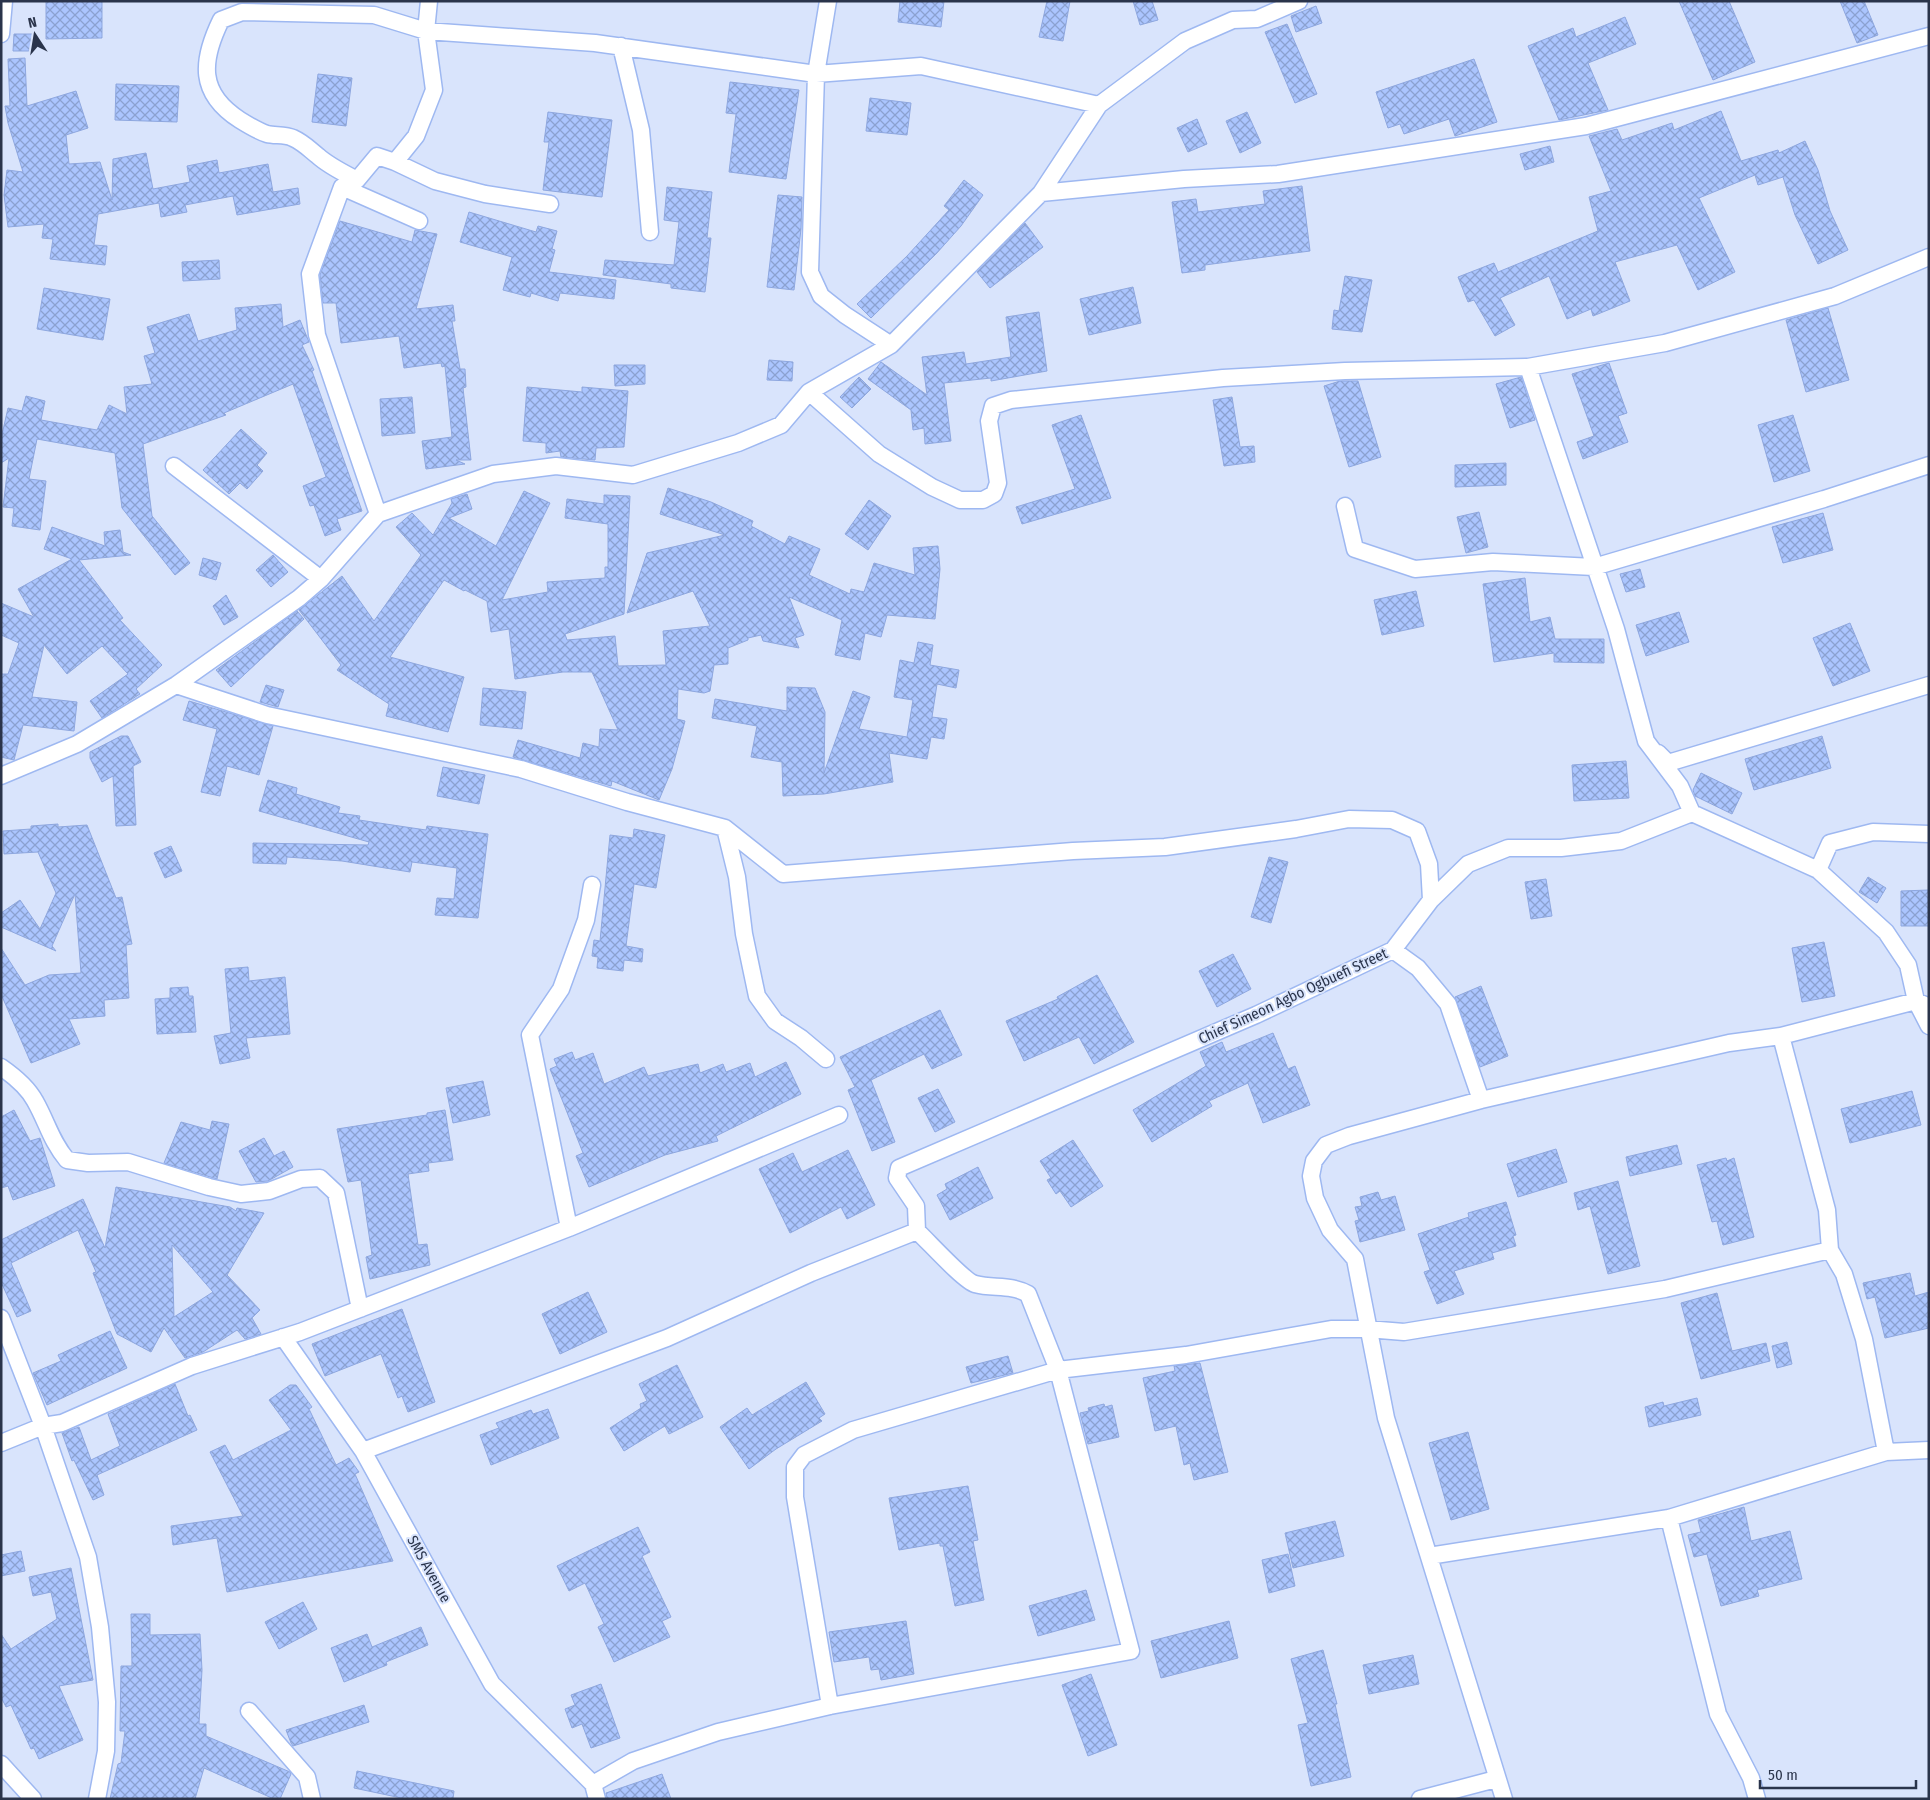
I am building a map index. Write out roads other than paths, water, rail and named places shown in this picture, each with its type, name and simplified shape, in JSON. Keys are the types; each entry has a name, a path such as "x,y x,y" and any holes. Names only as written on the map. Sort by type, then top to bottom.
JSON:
{"street":[{"path":"1,34 4,1"},
{"path":"395,162 416,136 434,90 426,31 429,1"},
{"path":"828,1 816,74 810,272 821,296 845,315 892,345"},
{"path":"1257,19 1263,1"},
{"path":"1,776 77,744 176,685 299,598 321,579 378,514 493,474 556,466 633,475 738,443 781,425 809,392 892,345 1041,193 1099,105 1185,41 1232,20 1257,19 1299,1"},
{"path":"419,221 349,183 318,157 307,145 291,137 267,134 228,112 212,96 207,77 211,40 220,20 242,12 374,15 426,31 621,46 816,74 921,66 1099,105"},
{"path":"1041,193 1184,179 1278,174 1586,126 1929,36"},
{"path":"621,46 641,130 650,232"},
{"path":"378,514 317,335 310,274 349,183 377,156 435,180 468,190 550,204"},
{"path":"809,392 879,454 932,487 960,500 983,500 994,494 998,483 989,421 993,406 1011,400 1224,378 1345,371 1528,367 1665,343 1816,302 1836,296 1929,257"},
{"path":"1528,367 1616,629 1646,741 1680,786 1692,813 1818,870 1886,932 1908,965 1929,1026"},
{"path":"1345,506 1355,549 1415,569 1493,562 1594,567 1815,502 1929,465"},
{"path":"174,466 321,579"},
{"path":"176,685 266,715 521,769 627,802 725,828 783,874 1073,851 1165,847 1296,829 1349,819 1392,820 1417,831 1429,864 1431,900"},
{"path":"1646,741 1668,763 1929,685"},
{"name":"Chief Simeon Agbo Ogbuefi Street","path":"917,1231 916,1206 897,1178 899,1168 1256,1015 1394,950 1431,900 1468,864 1508,848 1561,848 1621,841 1692,813"},
{"path":"725,828 737,877 744,934 757,996 775,1022 801,1038 826,1059"},
{"path":"1818,870 1830,843 1872,832 1929,834"},
{"path":"570,1228 530,1035 561,989 586,920 592,885"},
{"path":"1394,950 1418,968 1448,1004 1481,1100"},
{"path":"1504,1799 1496,1779 1386,1418 1355,1259 1330,1230 1315,1198 1311,1176 1314,1162 1326,1145 1349,1136 1481,1100 1729,1043 1781,1036 1922,1004"},
{"path":"1781,1036 1827,1210 1830,1250 1844,1274 1864,1339 1886,1452"},
{"path":"1,1067 22,1084 35,1100 55,1146 67,1160 128,1162 209,1187 240,1194 269,1191 301,1179 320,1178 336,1193 360,1309"},
{"path":"1,1443 43,1426 62,1423 192,1366 360,1309 570,1228 838,1115"},
{"path":"363,1451 666,1338 811,1273 917,1231 948,1259 962,1276 974,1284 1017,1288 1028,1294 1058,1370 1131,1651 830,1706 718,1732 633,1762 595,1791"},
{"path":"830,1706 795,1498 795,1468 804,1455 852,1430 1058,1370 1186,1356 1331,1329 1368,1328 1404,1332 1665,1289 1830,1250"},
{"path":"1,1318 43,1426 88,1557 100,1626 107,1702 106,1751 97,1799"},
{"name":"SMS Avenue","path":"282,1337 363,1451 492,1684 595,1791"},
{"path":"1428,1556 1669,1518 1886,1452 1929,1450"},
{"path":"1669,1518 1718,1714 1751,1778 1757,1799"},
{"path":"249,1711 307,1777 312,1799"},
{"path":"1,1764 34,1799"},
{"path":"1420,1799 1496,1779"}]}
